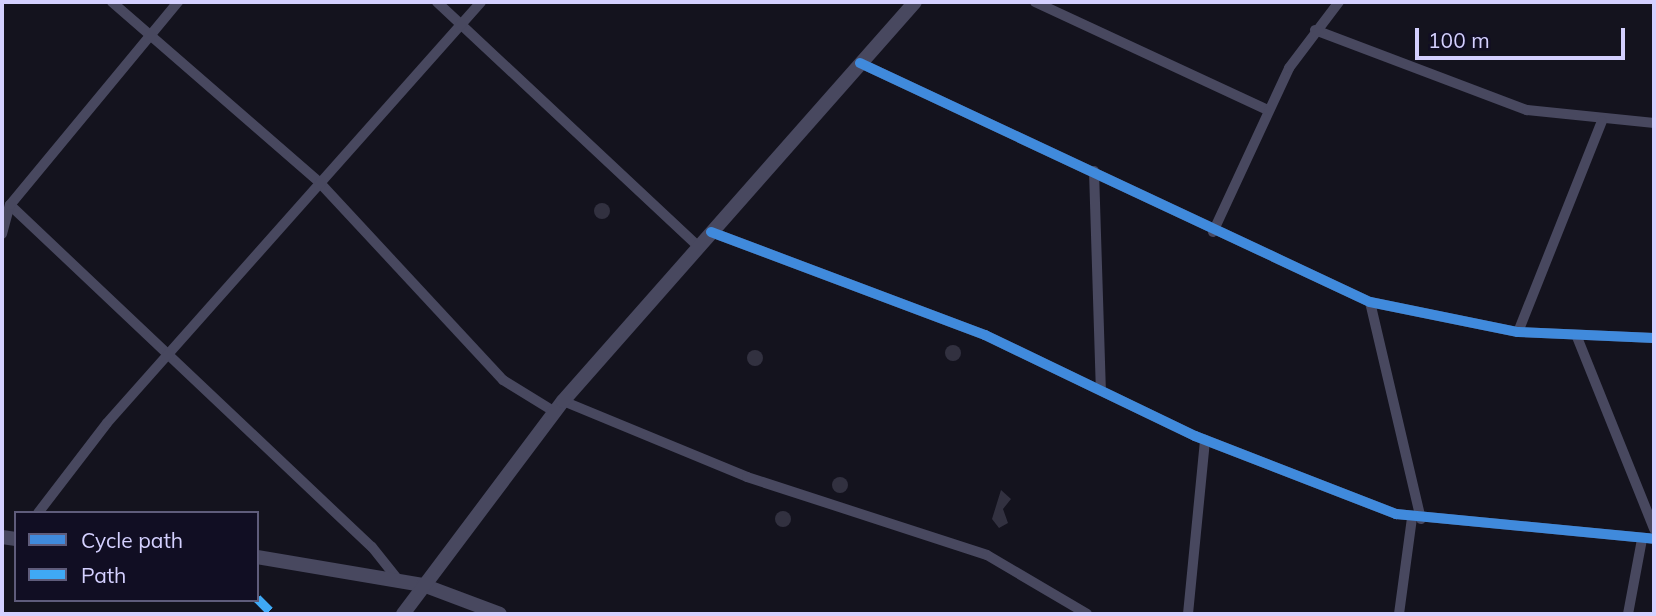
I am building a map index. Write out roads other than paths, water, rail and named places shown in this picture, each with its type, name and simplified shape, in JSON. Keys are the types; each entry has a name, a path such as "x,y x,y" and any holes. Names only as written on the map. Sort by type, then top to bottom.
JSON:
{"street":[{"path":"112,2 150,32 320,183 503,380 559,407 747,477 987,555 1087,614"},
{"path":"2,234 10,205 150,32 178,2"},
{"path":"437,2 698,246"},
{"path":"40,511 167,356 481,2"},
{"path":"402,614 559,407 915,2"},
{"path":"1035,2 1266,109"},
{"path":"1213,232 1266,109 1315,30 1339,2"},
{"path":"1315,30 1500,102 1602,121 1654,123"},
{"path":"860,63 1094,171 1213,232 1370,302 1518,332 1577,337 1654,338"},
{"path":"1518,332 1602,121"},
{"path":"1094,171 1101,390"},
{"path":"10,205 372,547 399,581"},
{"path":"711,232 985,335 1205,440 1416,518 1654,539"},
{"path":"1370,302 1416,518 1399,614"},
{"path":"1577,337 1654,529"},
{"path":"1188,614 1205,440"},
{"path":"1628,614 1642,539"},
{"path":"259,557 422,586 500,614"}]}
